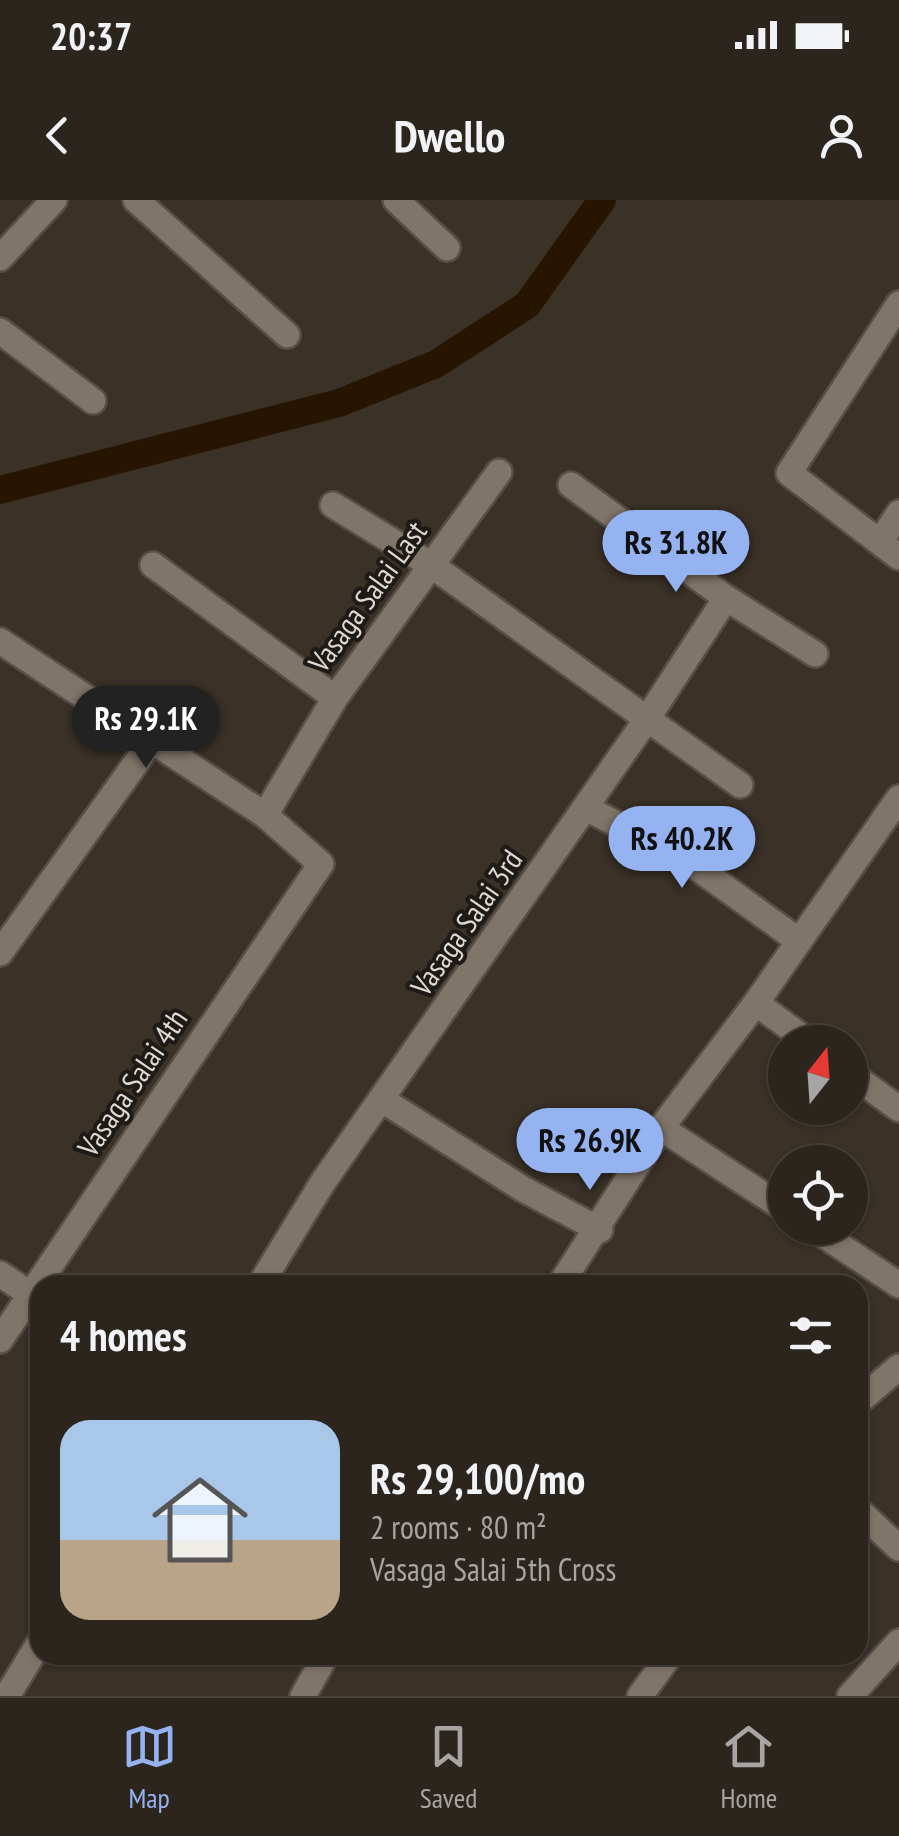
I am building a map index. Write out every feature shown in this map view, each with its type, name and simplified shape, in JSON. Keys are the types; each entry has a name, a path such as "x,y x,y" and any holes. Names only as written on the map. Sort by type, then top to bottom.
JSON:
{"street":[{"path":"0,258 54,200"},
{"path":"136,200 287,335"},
{"path":"396,200 447,248"},
{"path":"899,304 789,473 889,550 899,513"},
{"path":"0,331 94,401"},
{"name":"Vasaga Salai Last","path":"264,815 336,698 499,472"},
{"path":"571,485 726,598 815,654"},
{"path":"333,505 430,565 740,785"},
{"path":"153,566 336,698"},
{"name":"Vasaga Salai 3rd","path":"266,1275 323,1182 384,1101 648,719 726,598"},
{"path":"0,641 264,815"},
{"path":"0,953 151,742"},
{"path":"567,1275 600,1230 661,1128 756,1004 899,798"},
{"path":"586,808 688,861 799,941"},
{"name":"Vasaga Salai 4th","path":"43,1275 321,864 264,815"},
{"path":"756,1004 785,1025"},
{"path":"868,1086 899,1109"},
{"path":"384,1101 523,1189 600,1230"},
{"path":"661,1128 768,1198"},
{"path":"839,1245 899,1285"},
{"path":"0,1274 30,1294"},
{"name":"Vasaga Salai 4th","path":"0,1340 30,1294"},
{"path":"868,1393 899,1367"},
{"path":"868,1519 899,1548"},
{"path":"850,1696 899,1642"},
{"path":"3,1695 30,1656"},
{"path":"303,1696 320,1665"},
{"path":"640,1696 663,1665"}],"waterway":[{"path":"0,490 339,403 436,364 527,305 602,200"}]}
